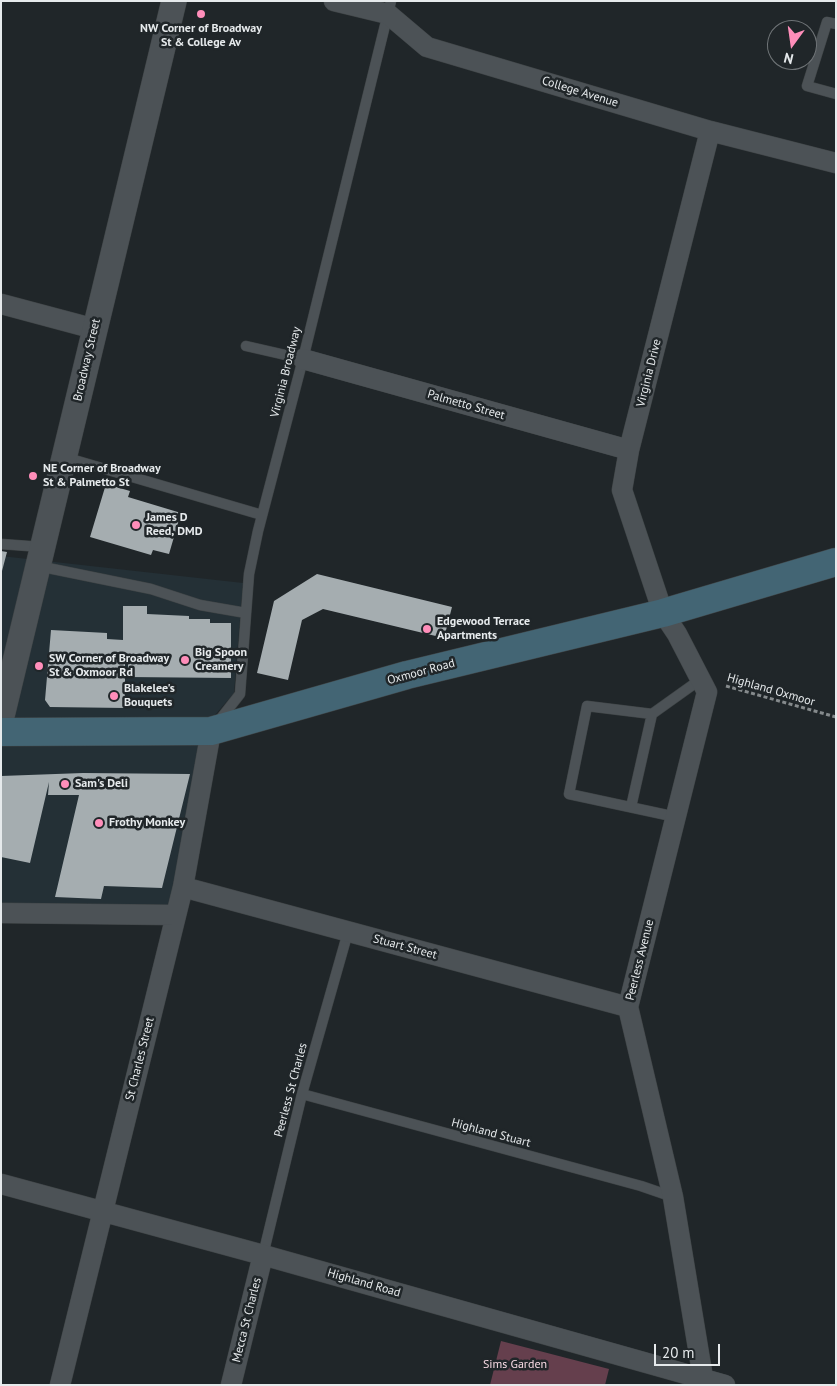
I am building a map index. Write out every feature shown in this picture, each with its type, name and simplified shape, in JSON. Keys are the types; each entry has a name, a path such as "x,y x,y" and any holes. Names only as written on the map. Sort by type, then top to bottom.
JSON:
{"main road":[{"name":"Oxmoor Road","path":"1,732 211,731 407,675 663,613 836,562"}],"street":[{"name":"Broadway Street","path":"1,720 174,1"},
{"name":"College Avenue","path":"334,1 389,8 427,47 710,132 836,163"},
{"name":"Virginia Drive","path":"663,613 622,490 629,450 710,132"},
{"path":"1,304 95,329"},
{"name":"Palmetto Street","path":"303,359 629,450"},
{"name":"Peerless Avenue","path":"663,613 677,634 707,692 628,1006 673,1197 703,1378"},
{"name":"St Charles Street","path":"60,1385 183,887 211,731"},
{"name":"Stuart Street","path":"183,887 628,1006"},
{"path":"1,913 175,915"},
{"name":"Highland Road","path":"1,1184 263,1255 725,1385"},
{"name":"Mecca St Charles","path":"231,1385 263,1255"}],"lane":[{"name":"Virginia Broadway","path":"211,731 240,694 249,574 262,515 303,359 389,8"},
{"path":"836,24 828,22 807,86 836,94"},
{"path":"246,346 303,359"},
{"path":"64,457 262,515"},
{"path":"1,544 200,605 246,613"},
{"path":"631,807 652,714 701,679"},
{"path":"652,714 588,706 569,794 676,817"},
{"name":"Peerless St Charles","path":"263,1255 302,1094 348,932"},
{"name":"Highland Stuart","path":"302,1094 673,1197"}],"path":[{"name":"Highland Oxmoor","path":"701,679 836,717"}],"shaded area":[{"path":"1,556 243,583 234,693 208,723 171,908 1,906"}],"green space":[{"name":"Sims Garden","path":"501,1341 609,1369 605,1385 490,1385"}],"building":[{"name":"James D Reed, DMD","path":"106,484 130,491 128,497 181,513 169,554 153,550 151,555 90,537"},
{"path":"1,551 7,552 2,571 1,571"},
{"name":"Edgewood Terrace Apartments","path":"317,574 452,607 444,638 323,609 302,620 288,680 257,673 274,601"},
{"path":"123,606 147,606 147,614 189,616 189,619 210,619 210,623 231,623 231,678 128,677 128,659 125,659 125,708 50,707 45,700 51,630 107,633 107,639 123,640"},
{"path":"83,773 190,774 162,888 104,886 101,899 55,897 79,795 48,795 49,782 30,863 1,857 1,776"}],"place":[{"name":"NW Corner of Broadway St & College Av","path":"201,14"},
{"name":"NE Corner of Broadway St & Palmetto St","path":"33,476"},
{"name":"James D Reed, DMD","path":"136,525"},
{"name":"Edgewood Terrace Apartments","path":"427,629"},
{"name":"Big Spoon Creamery","path":"185,660"},
{"name":"SW Corner of Broadway St & Oxmoor Rd","path":"39,666"},
{"name":"Blakelee's Bouquets","path":"114,696"},
{"name":"Sam's Deli","path":"65,784"},
{"name":"Frothy Monkey","path":"99,823"}]}
